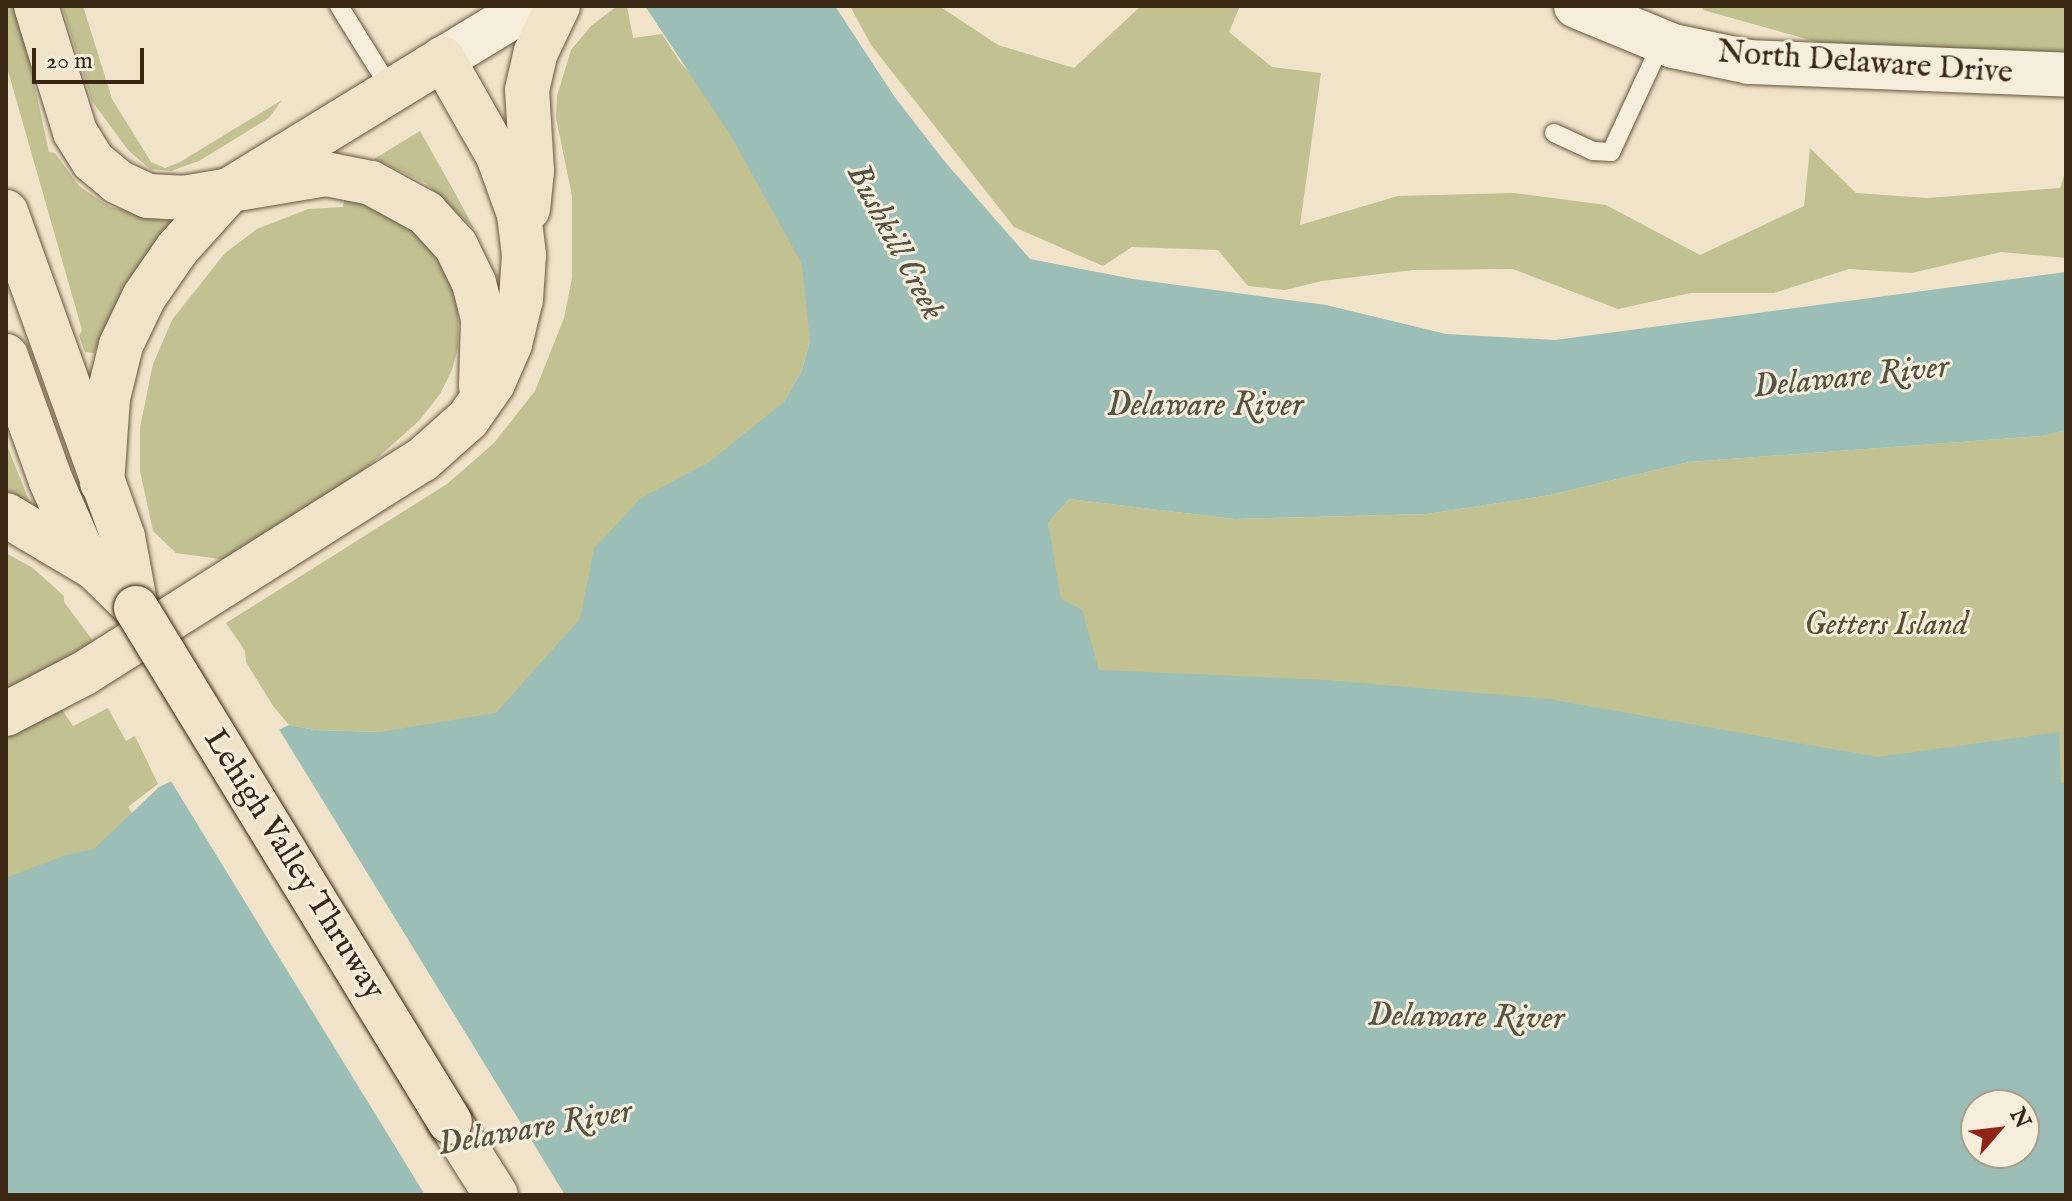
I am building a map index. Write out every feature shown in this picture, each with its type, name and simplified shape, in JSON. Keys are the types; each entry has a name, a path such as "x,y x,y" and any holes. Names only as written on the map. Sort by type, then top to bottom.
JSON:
{"highway":[{"path":"36,6 75,132 105,173 133,190 157,197 183,198 301,176 350,176 392,191 426,213 456,246 474,283 483,329 481,402"},
{"path":"522,235 532,171 527,90 536,52 558,6"},
{"path":"6,714 83,674 327,523 439,448 481,402 503,363 517,322 524,276 522,235 507,174 443,59 231,189 177,249 131,322 108,398 102,483"},
{"name":"Lehigh Valley Thruway","path":"6,212 123,537 136,608"},
{"name":"Lehigh Valley Thruway","path":"6,356 51,481 80,547 94,567 136,608 496,1195"},
{"path":"6,515 94,567"}],"main road":[{"path":"443,59 530,6"},
{"name":"North Delaware Drive","path":"1576,6 1662,42 1711,56 1776,64 2066,75"}],"lane":[{"path":"339,6 392,91"},
{"path":"1554,133 1593,151 1611,152 1662,42"}],"green space":[{"path":"6,6 13,6 27,50 49,152 55,153 79,186 110,207 175,222 149,250 125,286 94,353 85,352 79,336 82,330 6,64"},
{"path":"62,6 83,6 112,99 151,162 165,168 282,100 269,118 199,161 171,171 150,169 128,150 92,101"},
{"path":"617,6 627,6 633,38 662,34 680,62 808,204 810,341 802,370 784,402 535,727 380,732 315,730 289,725 273,706 246,662 245,651 226,623 447,484 494,443 535,391 564,318 572,278 572,196 556,118 557,96 571,50 591,26"},
{"path":"850,6 939,6 998,45 1074,68 1141,6 1240,6 1229,32 1272,67 1321,73 1300,225 1398,196 1514,193 1606,205 1700,255 1804,206 1810,148 1856,193 1927,198 2060,188 2066,170 2066,258 2001,252 1912,273 1849,269 1774,293 1691,293 1618,309 1513,269 1413,270 1322,281 1285,290 1248,286 1218,250 1132,247 1103,266 1014,227 871,45"},
{"path":"1702,6 2066,6 2066,55 1817,42 1703,10"},
{"path":"420,131 475,230 426,183 374,159"},
{"path":"345,195 381,205 431,245 458,298 458,348 452,370 440,394 419,421 365,469 227,560 176,553 153,531 140,471 140,427 153,364 172,320 225,253 257,229 308,209 343,207"},
{"name":"Getters Island","path":"2066,430 2066,864 1071,732 1048,523 1069,499 1234,519 1427,514 1550,495 1689,462 2042,436"},
{"path":"6,443 32,508 6,499"},
{"path":"6,553 33,568 64,596 64,602 94,642 6,690"},
{"path":"50,692 73,726 108,708 126,741 135,736 158,784 128,807 168,866 6,915 6,714"}],"water":[{"path":"645,6 835,6 894,96 945,162 1030,259 1133,279 1326,305 1446,334 1555,340 2066,272 2066,430 2042,436 1689,462 1550,495 1427,514 1234,519 1069,499 1048,523 1061,599 1082,610 1099,670 1326,680 1548,699 1878,757 2059,732 2061,783 2066,784 2066,1195 6,1195 6,878 66,855 94,849 159,787 289,725 315,730 380,732 496,713 580,619 594,549 641,498 708,463 784,402 802,370 810,341 802,264 730,134"}],"pier":[{"path":"277,726 565,1195 425,1195 169,778"}],"water label":[{"name":"Bushkill Creek","path":"895,242"},
{"name":"Delaware River","path":"1851,377"},
{"name":"Delaware River","path":"1205,406"},
{"name":"Delaware River","path":"1466,1017"},
{"name":"Delaware River","path":"535,1128"}]}
